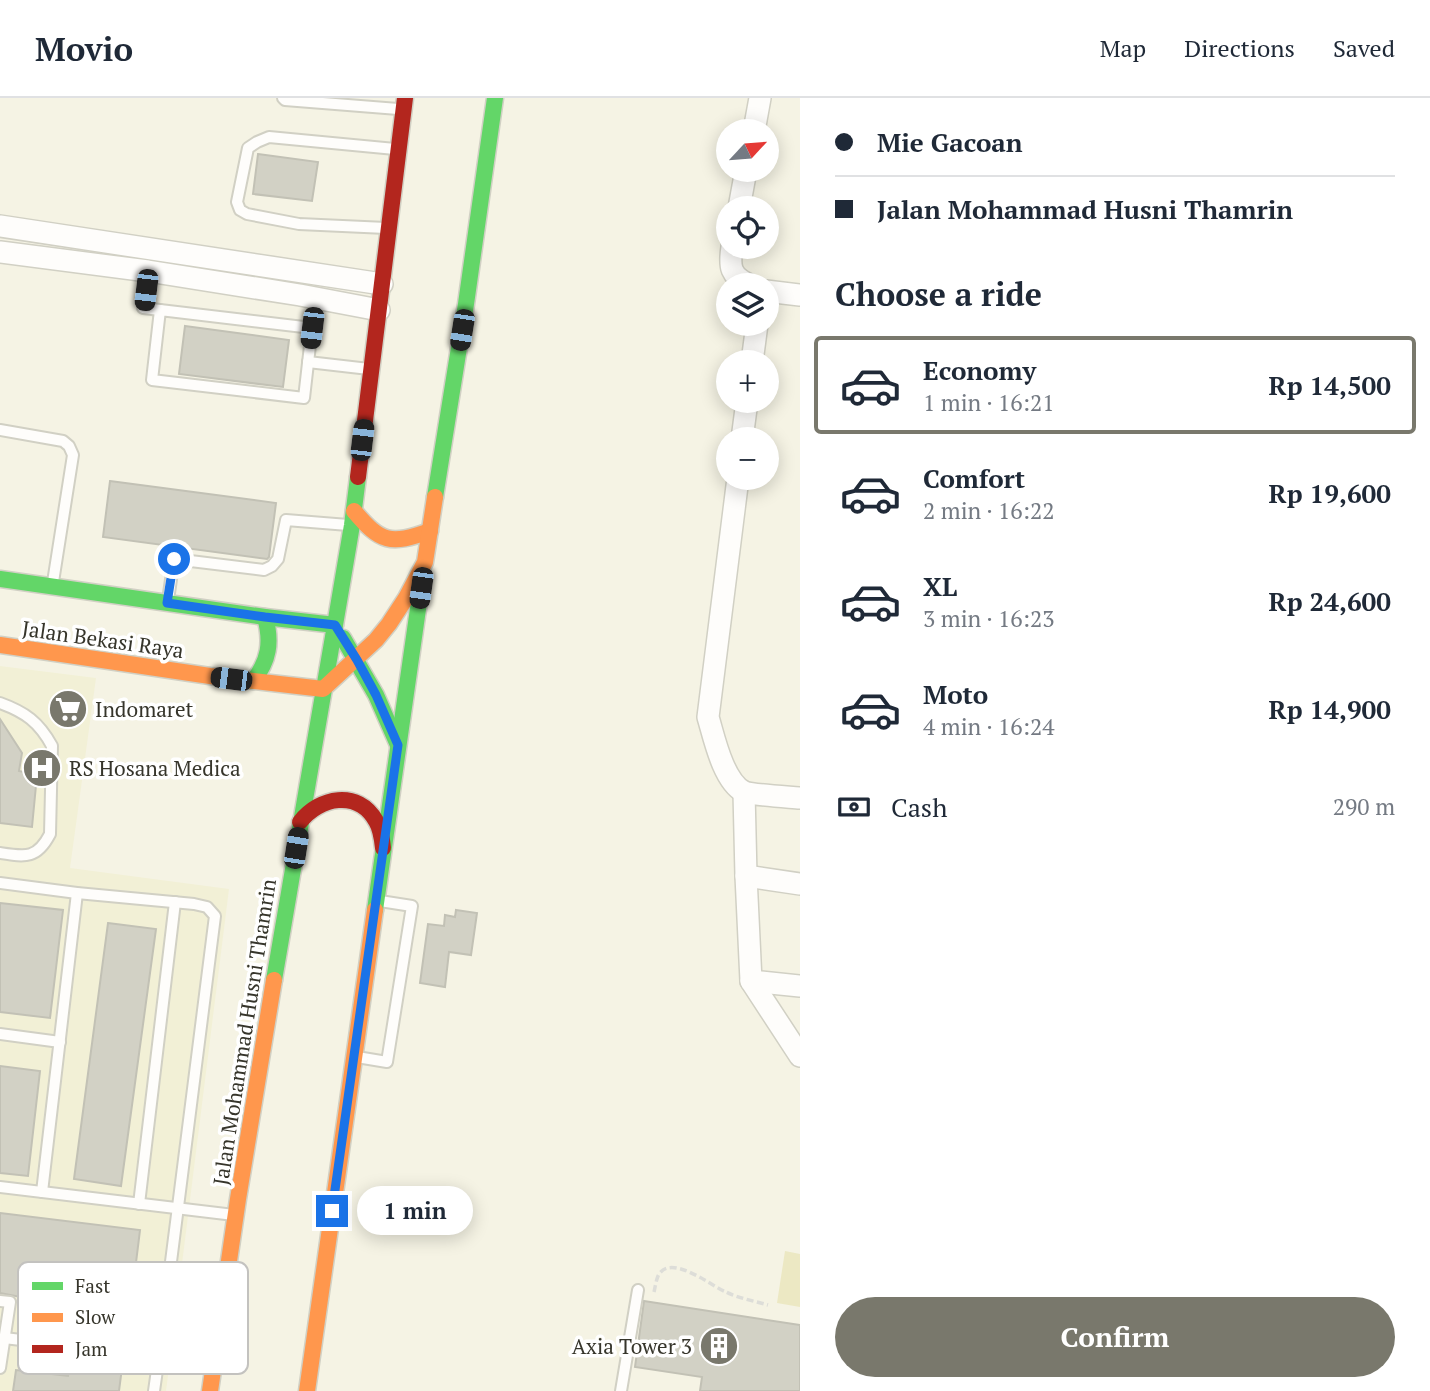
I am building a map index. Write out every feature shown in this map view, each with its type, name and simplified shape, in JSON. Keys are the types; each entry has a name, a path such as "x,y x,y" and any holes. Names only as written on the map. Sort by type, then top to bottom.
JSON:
{"main road":[{"path":"307,1391 398,745 495,98"},
{"name":"Jalan Mohammad Husni Thamrin","path":"229,1262 300,822 353,518 404,104"},
{"path":"353,518 383,539 407,540 430,531"},
{"path":"323,689 357,660 384,631 407,598 425,562"},
{"path":"0,579 335,625 376,695 398,745"},
{"path":"253,681 262,671 271,644 265,617"},
{"name":"Jalan Bekasi Raya","path":"0,645 323,689"},
{"path":"300,822 311,808 327,801 345,799 361,805 374,817 382,833 383,850"}],"street":[{"path":"756,119 760,98"},
{"path":"0,226 382,284"},
{"path":"62,261 65,235"},
{"path":"0,252 148,271 379,310"},
{"path":"779,293 800,295"},
{"path":"736,490 708,717 719,755 730,779 744,792 800,798"},
{"path":"744,792 751,981 800,1056"},
{"path":"746,876 800,884"},
{"path":"751,981 800,986"}],"lane":[{"path":"283,98 361,107 404,104"},
{"path":"389,228 299,224 247,214 240,210 237,202 248,148 269,137 398,149"},
{"path":"148,271 143,308 160,310 312,328 304,398 152,380 160,310"},
{"path":"308,362 371,369"},
{"path":"0,430 63,441 72,450 53,585"},
{"path":"167,603 174,559 264,570 278,559 286,520 353,518"},
{"path":"0,703 36,722 52,746 50,834 44,846 33,855 0,853"},
{"path":"0,883 194,904 207,907 215,916 171,1262"},
{"path":"42,1192 77,893"},
{"path":"354,1057 387,1062 412,906 376,900"},
{"path":"139,1204 175,902"},
{"path":"0,1034 60,1042"},
{"path":"0,1187 236,1216"},
{"path":"621,1391 638,1290"},
{"path":"0,1301 10,1302 0,1368"},
{"path":"4,1338 18,1340"}],"path":[{"path":"638,1290 654,1295 658,1275 664,1269 671,1268 687,1270 726,1293 768,1305"}],"shaded area":[{"path":"0,666 96,678 70,868 229,889 182,1262 18,1262 18,1374 168,1374 166,1391 0,1391"},
{"path":"785,1251 800,1254 800,1307 777,1303"}],"building":[{"path":"258,154 318,162 312,201 253,194"},
{"path":"185,326 289,340 283,387 179,374"},
{"path":"110,481 276,503 269,557 267,559 103,537"},
{"path":"0,719 22,753 19,771 37,775 32,827 0,823"},
{"path":"0,903 63,910 50,1018 0,1012"},
{"path":"456,910 477,913 471,955 449,952 445,987 420,983 428,924 444,926 445,915 455,917"},
{"path":"108,923 156,929 121,1186 74,1179"},
{"path":"0,1066 40,1071 28,1176 0,1173"},
{"path":"0,1213 140,1230 136,1262 18,1262 18,1296 0,1293"},
{"name":"Axia Tower 3","path":"644,1301 800,1325 800,1391 700,1391 702,1377 635,1367"},
{"path":"16,1370 18,1374 121,1374 119,1391 13,1391"}],"traffic: fast":[{"path":"435,497 495,98"},
{"path":"0,579 335,625 358,477"},
{"path":"375,910 423,574"},
{"path":"253,681 263,666 268,651 265,617"},
{"path":"274,980 335,625"},
{"path":"343,638 376,695 398,745"}],"traffic: slow":[{"path":"0,645 210,676 323,689 376,640 406,598 425,562 435,497"},
{"path":"354,511 372,530 387,538 405,538 430,531"},
{"path":"307,1391 375,910"},
{"path":"229,1262 274,980"},
{"path":"210,1391 212,1374"}],"traffic: jam":[{"path":"358,477 405,98"},
{"path":"300,822 308,813 328,802 338,800 359,804 376,821 383,848"}],"place":[{"name":"Indomaret","path":"68,709"},
{"name":"RS Hosana Medica","path":"42,768"},
{"name":"Axia Tower 3","path":"719,1346"}],"route":[{"path":"174,559 167,603 335,625 376,695 398,745 332,1211"}]}
